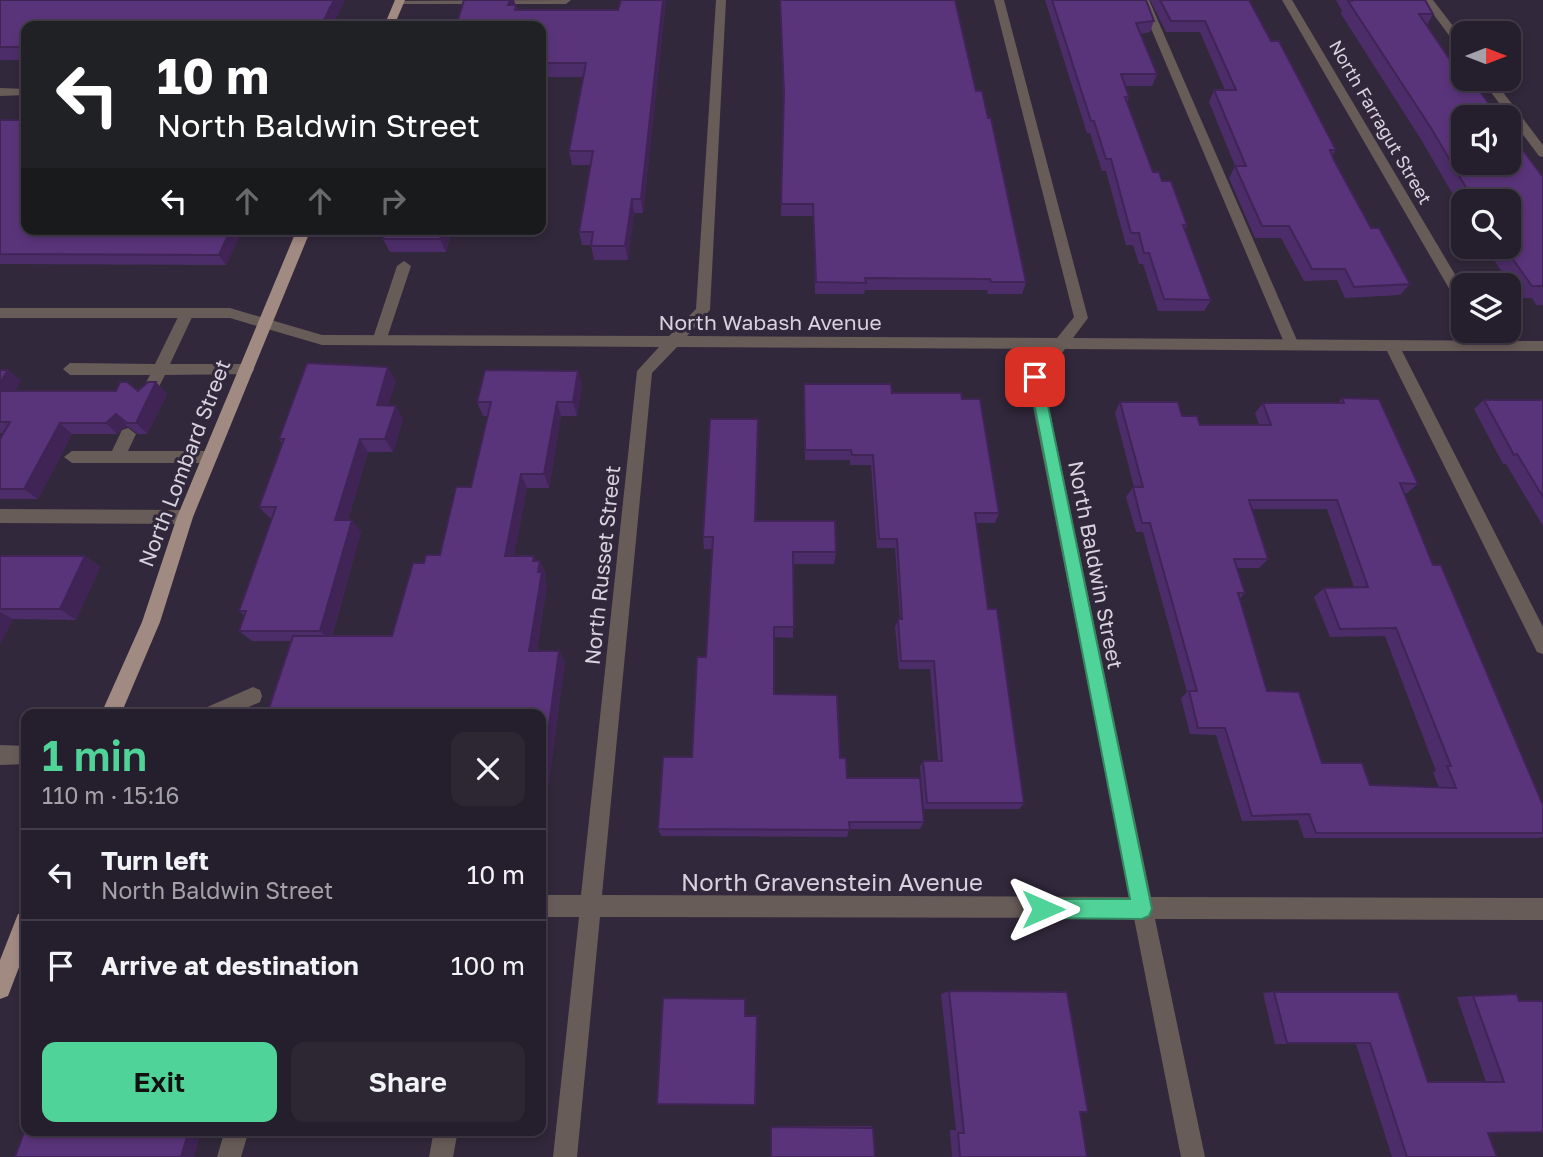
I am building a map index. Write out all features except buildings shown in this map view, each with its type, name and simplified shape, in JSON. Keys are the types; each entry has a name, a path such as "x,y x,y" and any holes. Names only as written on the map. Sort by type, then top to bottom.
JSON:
{"main road":[{"path":"391,21 400,1"},
{"name":"North Lombard Street","path":"113,709 151,622 186,517 302,235"},
{"path":"0,988 21,935"}],"street":[{"name":"North Russet Street","path":"565,1157 645,371 703,310 720,0"},
{"name":"North Baldwin Street","path":"999,0 1080,318 1035,377 1193,1157"},
{"path":"1144,0 1292,345"},
{"name":"North Farragut Street","path":"1287,0 1451,280"},
{"path":"1428,0 1451,31"},
{"path":"400,1 566,2"},
{"path":"1496,91 1543,153"},
{"path":"0,92 21,92"},
{"path":"379,341 404,266"},
{"name":"North Wabash Avenue","path":"0,313 230,313 322,340 1543,346"},
{"path":"148,394 187,313"},
{"path":"1392,346 1543,646"},
{"path":"70,369 246,370"},
{"path":"117,457 128,434"},
{"path":"72,457 210,457"},
{"path":"0,516 186,517"},
{"path":"223,709 253,696"},
{"path":"0,755 21,755"},
{"name":"North Gravenstein Avenue","path":"546,906 1543,909"},
{"path":"229,1157 235,1136"},
{"path":"441,1157 445,1136"}],"route":[{"path":"1035,377 1142,909 1043,909"}]}
